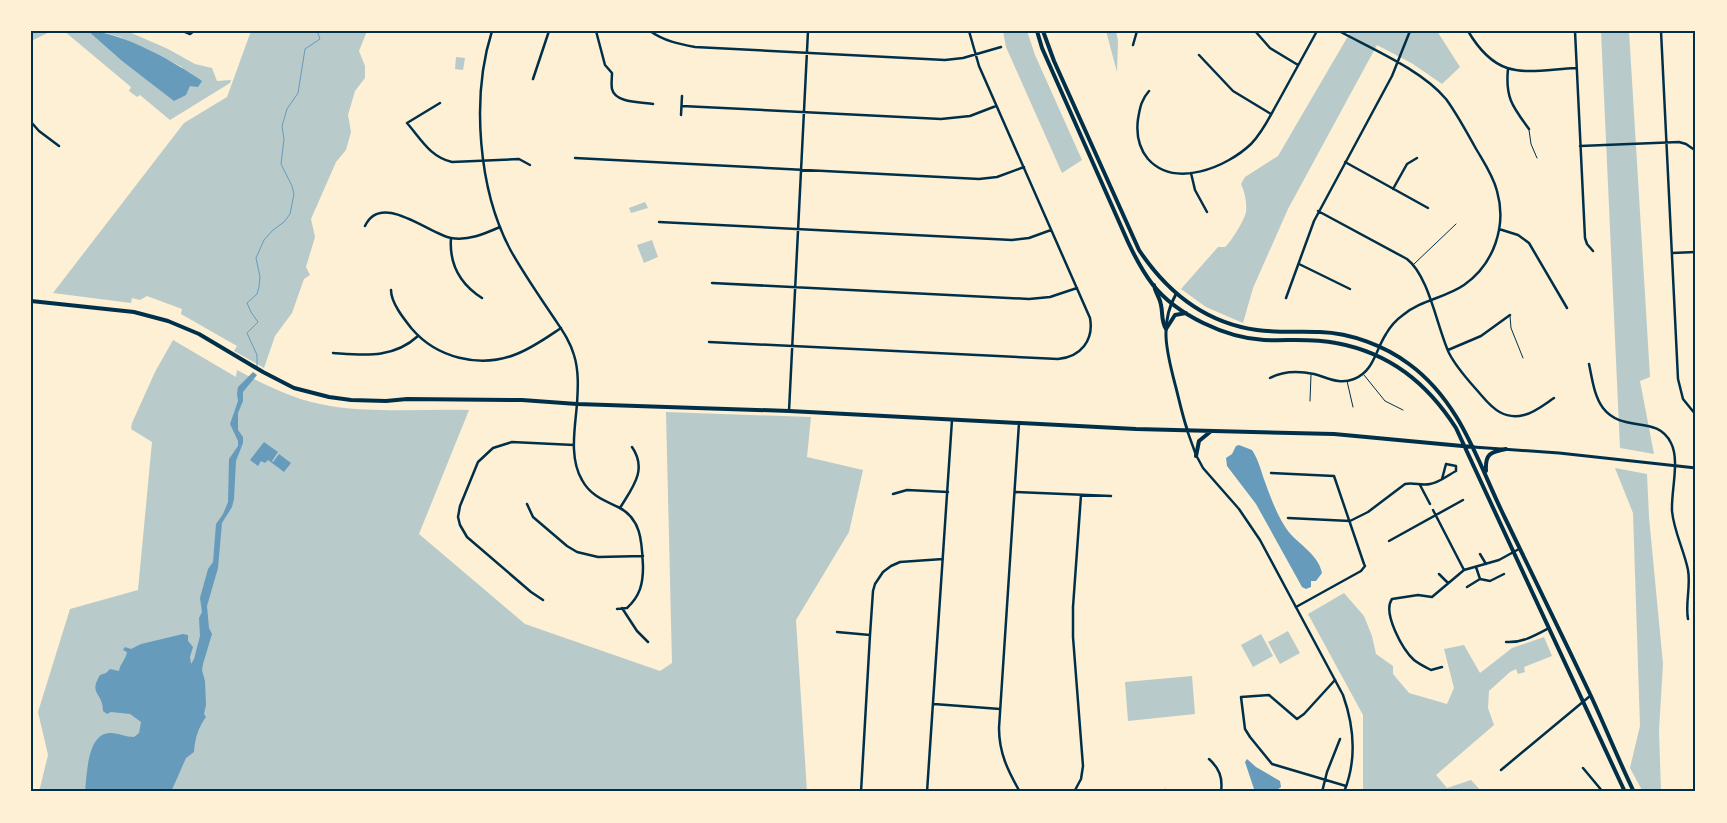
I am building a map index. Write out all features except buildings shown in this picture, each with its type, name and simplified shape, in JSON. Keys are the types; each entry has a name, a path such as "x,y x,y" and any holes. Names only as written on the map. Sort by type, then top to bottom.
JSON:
{"main road":[{"path":"1037,31 1042,48 1128,242 1154,286 1188,314 1214,328 1245,337 1265,340 1322,340 1350,346 1376,356 1401,369 1428,390 1442,407 1456,428 1625,792"},
{"path":"1043,31 1139,250 1153,271 1176,294 1207,315 1232,325 1270,331 1334,333 1380,347 1410,364 1436,390 1456,416 1473,447 1591,695 1634,792"},
{"path":"1154,286 1154,292 1161,303 1162,322 1166,329"},
{"path":"1176,294 1172,302 1166,329 1167,353 1187,429"},
{"path":"31,301 146,314 182,326 280,382 312,394 351,400 522,400 577,404 789,410 1136,429 1334,434 1696,468"},
{"path":"1166,329 1175,315 1188,314"},
{"path":"1196,456 1198,441 1212,430"},
{"path":"1486,476 1485,464 1488,456 1492,452 1506,449"}],"street":[{"path":"183,31 188,34 194,31"},
{"path":"492,31 485,58 480,94 484,161 489,196 511,252 570,343 576,363 578,383 574,445 576,466 585,485 598,498 620,508 630,516 638,529 642,541 643,579 640,591 627,608 617,608"},
{"path":"533,80 549,31"},
{"path":"562,31 591,31"},
{"path":"596,31 605,65 612,73 612,90 615,96 620,99 653,104"},
{"path":"650,31 662,39 695,47 945,60 975,56 1001,47"},
{"path":"789,410 808,31"},
{"path":"710,342 1065,359 1084,348 1091,332 1090,318 996,106 975,56 969,31"},
{"path":"1133,45 1137,31"},
{"path":"1255,31 1270,48 1298,65"},
{"path":"1149,91 1142,100 1137,126 1142,150 1150,162 1163,170 1174,173 1190,173 1220,164 1241,152 1259,134 1317,31"},
{"path":"1270,378 1285,372 1311,374 1331,381 1348,381 1363,375 1373,362 1385,335 1398,319 1414,307 1458,289 1477,274 1492,252 1499,229 1500,208 1495,183 1450,104 1441,92 1430,82 1339,31"},
{"path":"1286,298 1318,211 1398,63 1410,31"},
{"path":"1468,31 1477,47 1487,57 1508,69 1522,71 1576,68"},
{"path":"1575,31 1585,238 1593,251"},
{"path":"1661,31 1678,383 1683,398 1696,415"},
{"path":"1199,55 1233,91 1271,114"},
{"path":"1508,69 1509,98 1529,130"},
{"path":"681,115 682,96"},
{"path":"440,103 407,123 429,150 440,158 462,163 519,159 530,164"},
{"path":"682,106 941,119 964,117 996,106"},
{"path":"31,122 39,131 59,146"},
{"path":"1580,146 1686,144 1696,152"},
{"path":"575,158 979,179 997,177 1024,168"},
{"path":"1393,188 1407,164 1417,158"},
{"path":"1345,162 1428,208"},
{"path":"1190,173 1195,190 1207,212"},
{"path":"1318,211 1406,259 1413,265 1419,273 1448,350 1460,370 1492,408 1502,414 1516,417 1526,415 1554,398"},
{"path":"365,226 375,215 392,213 402,215 452,238 473,237 500,227"},
{"path":"659,222 1012,240 1029,238 1051,230"},
{"path":"1499,229 1518,235 1529,243 1568,308"},
{"path":"452,238 451,254 456,272 466,286 482,298"},
{"path":"1672,253 1696,252"},
{"path":"1299,264 1350,289"},
{"path":"712,283 1029,299 1050,297 1077,288"},
{"path":"391,290 391,296 399,311 418,336 445,353 468,360 486,361 516,354 561,328"},
{"path":"1448,350 1481,336 1510,315"},
{"path":"333,354 385,354 402,347 418,336"},
{"path":"1589,364 1597,397 1605,410 1622,422 1650,426 1664,433 1674,450 1672,511 1676,532 1688,571 1689,588 1686,610 1688,619"},
{"path":"927,792 952,420"},
{"path":"1020,423 1000,709 1001,749 1010,774 1020,792"},
{"path":"1187,429 1196,456 1208,475 1251,525 1336,679 1347,706 1352,737 1352,753 1344,792"},
{"path":"544,600 531,592 467,537 458,517 460,506 478,462 493,448 512,442 574,445"},
{"path":"620,508 639,473 639,459 632,447"},
{"path":"1288,518 1350,521 1368,512 1405,484 1413,482 1420,485 1432,484 1442,479 1456,471 1456,466 1446,464 1442,479"},
{"path":"1271,473 1334,476 1364,564 1364,568 1361,571 1296,607"},
{"path":"1420,485 1430,504"},
{"path":"893,494 907,490 948,492"},
{"path":"1015,492 1111,496"},
{"path":"1074,792 1081,779 1083,766 1073,637 1081,495"},
{"path":"1389,541 1463,500"},
{"path":"527,504 533,517 567,546 577,552 598,557 643,556"},
{"path":"1433,510 1464,570"},
{"path":"1442,667 1431,670 1415,660 1404,649 1397,636 1389,603 1392,599 1418,595 1432,597 1464,570 1486,564 1520,548"},
{"path":"1480,554 1486,564"},
{"path":"861,792 873,591 883,572 891,566 900,562 943,559"},
{"path":"1476,567 1480,579"},
{"path":"1439,574 1448,583"},
{"path":"1467,587 1480,579 1490,581 1504,574"},
{"path":"622,608 637,631 648,642"},
{"path":"1506,642 1519,642 1549,628"},
{"path":"837,632 870,635"},
{"path":"1336,679 1304,714 1297,719 1269,696 1241,697 1245,729 1272,764 1346,786"},
{"path":"1501,770 1591,695"},
{"path":"934,704 1000,709"},
{"path":"1322,792 1324,780 1340,739"},
{"path":"1209,758 1219,769 1221,792"},
{"path":"1583,768 1603,792"}],"lane":[{"path":"1529,130 1529,138 1537,158"},
{"path":"1413,265 1456,224"},
{"path":"1510,315 1511,328 1523,358"},
{"path":"1310,402 1311,374"},
{"path":"1363,375 1388,404 1404,410"},
{"path":"1348,381 1353,407"}],"shaded area":[{"path":"52,31 31,41 31,32"},
{"path":"64,31 88,31 122,61 174,100 182,67 120,37 99,31 127,31 168,49 195,64 212,68 217,81 231,80 230,83 170,120 140,95 137,97 129,91 131,87"},
{"path":"251,31 367,31 359,51 365,66 365,78 355,91 348,115 351,132 346,150 336,162 311,219 315,237 306,267 310,275 304,279 292,313 275,336 264,368 234,351 237,346 181,314 182,309 147,296 140,300 132,298 131,303 53,293 184,123 227,97"},
{"path":"1003,31 1027,31 1035,55 1082,160 1062,173 1006,47"},
{"path":"1106,31 1116,31 1118,41 1117,72"},
{"path":"1351,31 1437,31 1460,67 1442,84 1413,64 1377,45 1288,209 1253,288 1243,323 1206,307 1181,289 1218,247 1225,247 1234,236 1246,212 1244,190 1241,184 1245,177 1278,156"},
{"path":"1601,31 1629,31 1650,377 1640,381 1654,454 1620,448"},
{"path":"456,57 465,58 463,70 455,69"},
{"path":"645,202 648,208 631,213 629,208"},
{"path":"652,240 658,257 644,263 637,245"},
{"path":"173,340 236,377 237,370 282,392 318,404 364,409 469,410 419,534 525,624 660,671 672,663 666,412 811,417 807,457 863,470 849,532 796,620 807,792 39,792 48,755 38,712 70,609 138,590 152,442 131,429 155,372"},
{"path":"1615,468 1647,474 1649,517 1663,664 1659,730 1661,792 1643,792 1630,768 1640,726 1633,513"},
{"path":"1344,593 1364,616 1372,636 1376,654 1393,666 1393,674 1409,693 1447,704 1454,688 1444,649 1464,645 1480,673 1512,648 1544,637 1552,656 1524,667 1525,672 1518,674 1516,669 1510,672 1489,691 1488,708 1494,725 1436,775 1447,788 1471,780 1482,792 1363,792 1363,715 1308,614"},
{"path":"1288,631 1300,653 1280,664 1268,642"},
{"path":"1261,634 1273,656 1253,667 1241,645"},
{"path":"1192,676 1195,714 1128,721 1125,682"}],"water":[{"path":"88,31 116,36 147,49 202,81 198,87 190,86 186,95 174,101 122,61"},
{"path":"253,372 257,375 243,392 243,401 238,413 238,430 243,437 243,443 236,461 234,499 232,507 222,523 218,568 207,606 209,628 212,634 202,670 205,681 206,705 204,714 206,717 197,733 194,752 186,758 171,792 85,792 90,756 97,739 111,733 134,737 139,733 141,722 130,714 111,712 107,714 103,711 95,686 100,675 110,669 119,671 127,652 123,650 125,647 131,649 141,644 183,634 188,635 188,641 193,647 190,657 191,664 194,659 200,636 199,618 202,612 200,598 208,569 213,562 216,524 228,502 229,459 238,446 238,441 230,424 238,401 238,387"},
{"path":"264,442 278,452 273,462 279,454 291,463 284,472 268,460 265,463 261,461 258,466 250,460"},
{"path":"1239,445 1252,450 1278,515 1288,531 1311,553 1320,566 1322,573 1316,581 1311,581 1311,587 1306,589 1302,587 1256,504 1227,466 1226,458"},
{"path":"1247,759 1256,767 1280,781 1281,787 1274,792 1255,792 1245,762"}],"waterway":[{"path":"257,366 257,355 247,333 258,322 247,303 257,294 259,287 260,277 256,258 264,240 290,214 294,194 281,164 284,139 282,126 287,109 298,93 305,49 320,39 317,31"}]}
